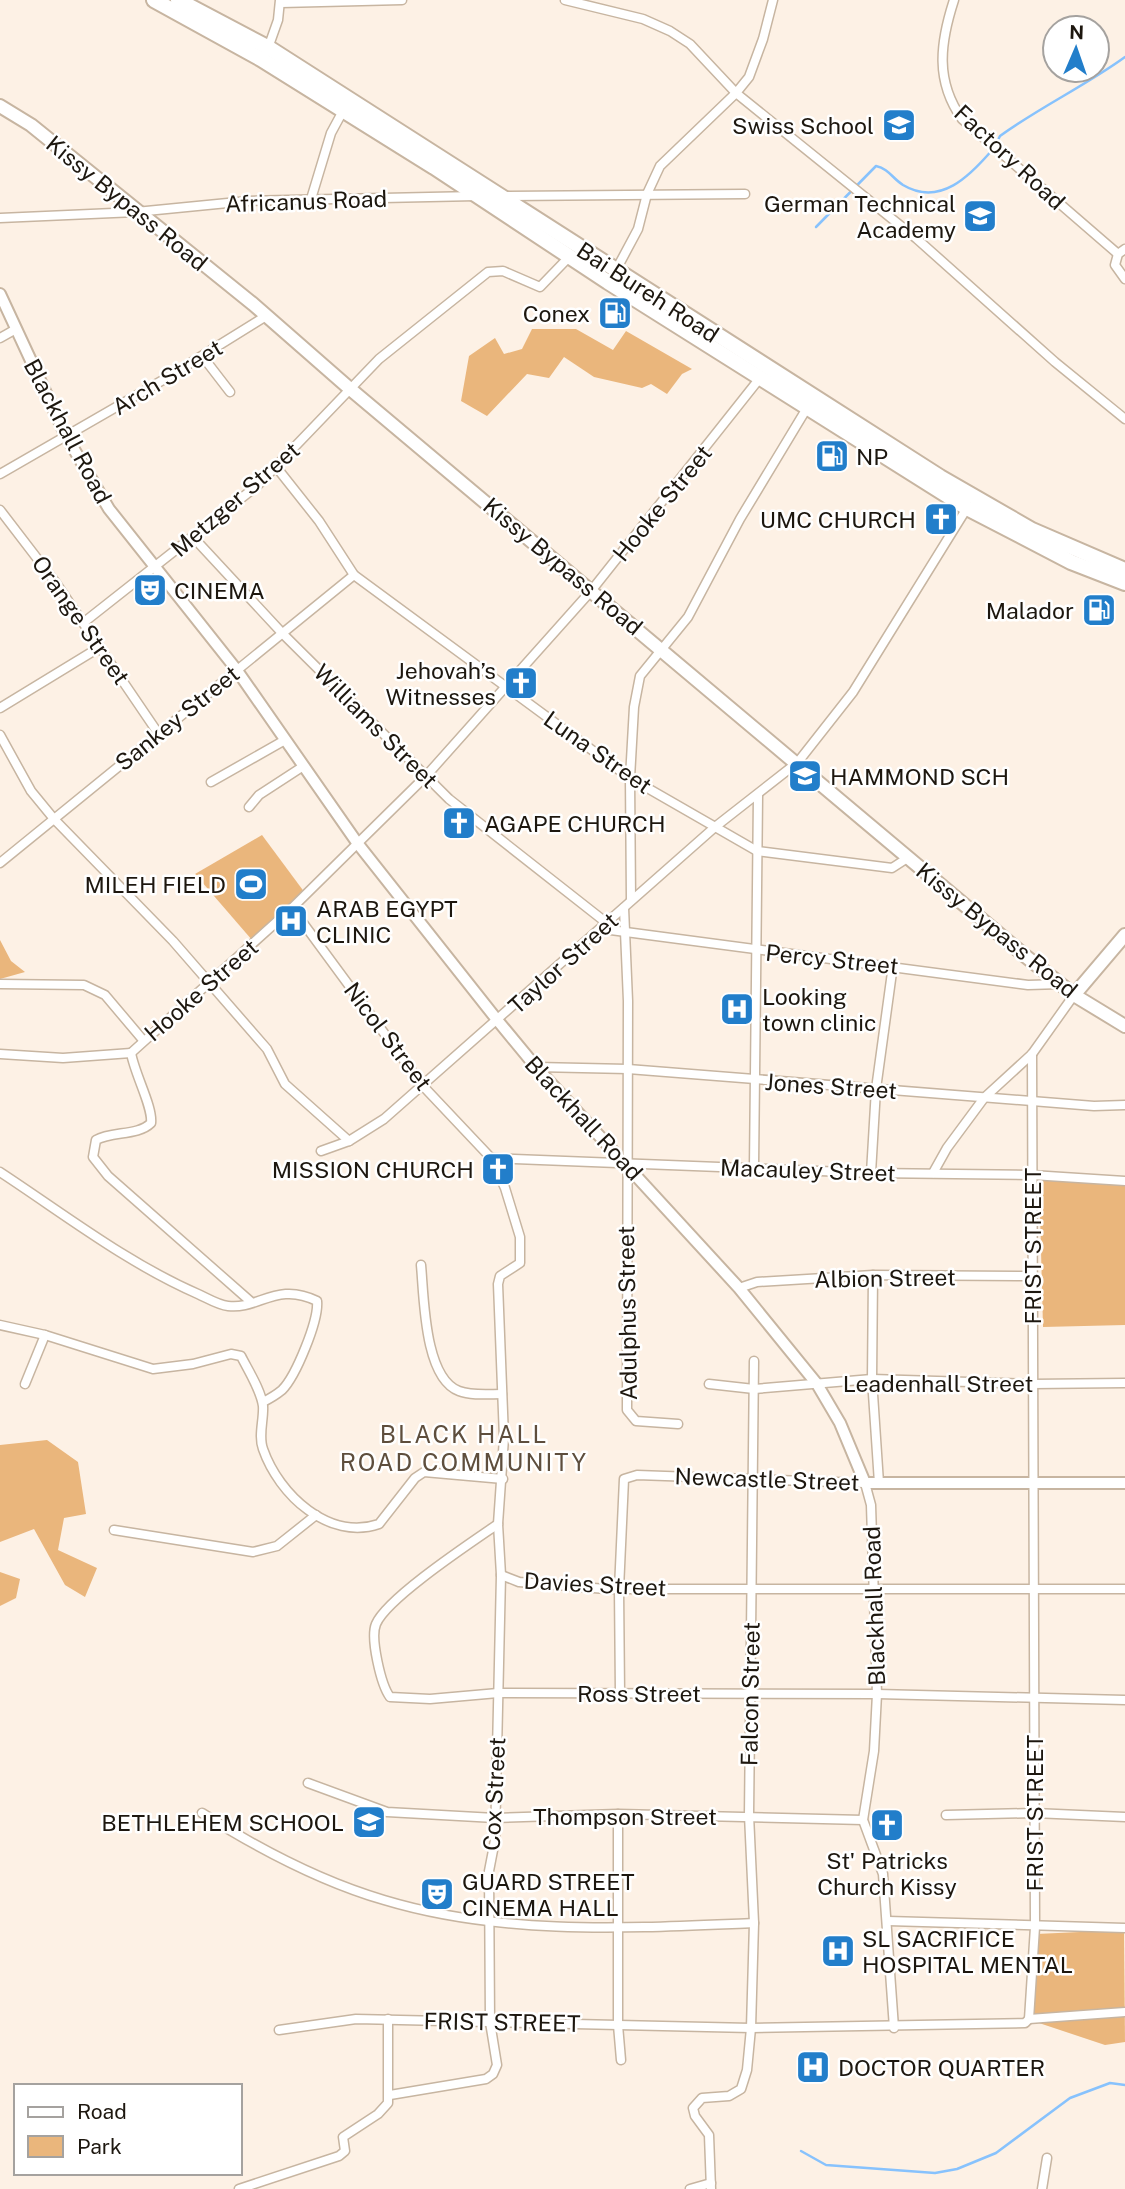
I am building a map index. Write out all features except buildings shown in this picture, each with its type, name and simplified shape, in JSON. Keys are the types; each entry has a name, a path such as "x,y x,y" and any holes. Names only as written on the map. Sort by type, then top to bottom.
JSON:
{"highway":[{"path":"154,0 265,54"},
{"name":"Bai Bureh Road","path":"178,0 346,107 499,196 611,277 952,484 1032,530 1125,570"},
{"path":"346,107 477,196 570,256 611,277 760,378 967,508 1070,562 1125,583"}],"main road":[{"name":"Kissy Bypass Road","path":"0,106 31,125 266,316 347,390 663,649 1074,995 1125,1026"},
{"path":"1074,995 1125,935"}],"street":[{"path":"265,54 280,1 402,0"},
{"path":"565,0 614,10 670,31 690,44 736,93 918,239 1055,362 1125,419"},
{"path":"611,277 638,229 660,166 736,93 758,58 773,0"},
{"name":"Factory Road","path":"954,0 941,54 943,80 950,102 962,119 1122,251"},
{"path":"311,199 331,133 346,107"},
{"path":"499,196 745,194"},
{"name":"Africanus Road","path":"0,218 136,212 311,199 449,199 477,196"},
{"path":"1122,251 1115,265 1125,279"},
{"name":"Metzger Street","path":"83,623 156,569 277,468 347,390 408,334 488,272 503,271 540,287 570,256"},
{"name":"Blackhall Road","path":"0,294 65,434 108,509 236,670 358,844 498,1021 536,1067 739,1288 817,1384 840,1423 865,1483 871,1505 877,1694 874,1751 863,1820 883,1874 894,2028"},
{"name":"Arch Street","path":"65,434 203,357 266,316"},
{"path":"0,338 16,329"},
{"path":"203,357 230,392"},
{"name":"Hooke Street","path":"250,1301 108,1176 93,1157 96,1140 147,1128 151,1123 150,1106 137,1080 131,1053 292,908 426,776 592,591 760,378"},
{"path":"631,900 630,778 636,689 640,676 688,617 740,519 807,408"},
{"path":"0,474 65,434"},
{"path":"277,468 319,521 354,575"},
{"name":"Taylor Street","path":"321,1151 349,1141 384,1119 715,827 758,796 798,762 853,692 967,508"},
{"name":"Orange Street","path":"0,510 83,623 158,733"},
{"name":"Williams Street","path":"193,537 283,634 426,776 484,828 605,926"},
{"name":"Sankey Street","path":"0,863 354,575"},
{"name":"Luna Street","path":"354,575 506,684 566,733 630,778 757,850 885,868 900,866 909,858"},
{"path":"0,708 100,647"},
{"path":"0,735 25,782 54,819 137,902 267,1049 285,1084 349,1141"},
{"path":"211,782 285,740"},
{"path":"249,807 258,794 302,767"},
{"path":"754,1167 758,796"},
{"name":"Nicol Street","path":"292,908 423,1086 491,1158"},
{"name":"Adulphus Street","path":"624,908 628,1069 627,1410 636,1421 678,1424"},
{"name":"Percy Street","path":"605,926 625,932 893,965 1028,985 1061,984"},
{"path":"871,1173 876,1089 893,965"},
{"path":"0,984 84,985 96,988 143,1040"},
{"path":"933,1173 947,1148 984,1098 1032,1054 1074,995"},
{"path":"0,1054 64,1058 131,1053"},
{"name":"FRIST STREET","path":"279,2029 356,2019 751,2028 894,2028 1025,2023 1029,2019 1035,1927 1032,1054"},
{"name":"Jones Street","path":"536,1067 628,1069 755,1082 1094,1106 1125,1105"},
{"name":"Macauley Street","path":"491,1158 871,1173 1032,1175 1125,1181"},
{"name":"Davies Street","path":"491,1158 512,1208 522,1249 520,1263 500,1276 498,1284 503,1479 498,1524 501,1575 519,1582 619,1589 1125,1589"},
{"path":"0,1172 131,1259 179,1286 227,1306 285,1294 314,1299 318,1304 296,1366 280,1391 263,1402"},
{"path":"421,1265 428,1341 448,1382 459,1391 502,1394"},
{"path":"873,1275 872,1379 879,1483"},
{"name":"Albion Street","path":"739,1288 757,1282 873,1275 1032,1276"},
{"path":"0,1325 45,1335 153,1369 193,1364 237,1354 242,1356 263,1402 263,1450 283,1485 316,1515 346,1529 379,1524 415,1478 431,1472 503,1479"},
{"path":"25,1384 45,1335"},
{"name":"Falcon Street","path":"711,2186 709,2135 695,2116 693,2108 702,2098 729,2096 741,2089 747,2070 751,2028 754,1923 749,1815 749,1694 754,1361"},
{"name":"Leadenhall Street","path":"709,1384 754,1389 872,1379 1033,1384 1125,1383"},
{"name":"Newcastle Street","path":"620,1693 619,1589 624,1479 637,1475 865,1483 1125,1483"},
{"path":"114,1530 253,1552 277,1546 316,1515"},
{"name":"Ross Street","path":"498,1524 383,1613 377,1621 372,1636 390,1697 429,1699 498,1693 877,1694 1125,1700"},
{"name":"Cox Street","path":"390,2095 490,2077 497,2065 490,2022 489,1871 495,1818 501,1575"},
{"name":"Thompson Street","path":"308,1783 387,1812 495,1818 618,1814 749,1815 863,1820"},
{"path":"946,1815 1034,1813 1125,1817"},
{"path":"202,1814 247,1841 384,1901 489,1922 618,1928 754,1923"},
{"path":"618,1814 618,2025 621,2060"},
{"path":"888,1921 1125,1928"},
{"path":"1029,2019 1125,2012"},
{"path":"239,2189 345,2152 343,2137 384,2110 390,2095 388,2020"},
{"path":"1042,2189 1047,2158"},
{"path":"690,2189 711,2186"}],"green space":[{"path":"532,329 576,329 613,350 626,331 692,369 682,374 667,394 651,384 642,388 594,377 564,357 549,378 527,374 487,416 461,401 469,356 495,338 504,354 522,349"},
{"name":"MILEH FIELD","path":"262,835 305,893 252,940 195,874"},
{"path":"0,940 11,961 25,972 0,979"},
{"path":"1039,1173 1125,1178 1125,1325 1043,1327"},
{"path":"47,1440 78,1462 86,1514 64,1518 58,1550 97,1568 85,1597 65,1585 34,1529 0,1542 0,1445"},
{"path":"0,1572 20,1579 16,1598 0,1606"},
{"path":"1124,1930 1125,2042 1105,2045 1033,2021 1036,1934"}],"waterway":[{"path":"996,144 1000,136 1015,125 1125,57"},
{"path":"816,227 876,166 887,171 903,185 917,191 929,192 942,190 964,178 993,149"},
{"path":"801,2151 826,2165 935,2173 957,2169 996,2153 1070,2098 1110,2083 1125,2085"}],"place":[{"name":"Swiss School","path":"899,125"},
{"name":"German Technical Academy","path":"980,216"},
{"name":"Conex","path":"615,313"},
{"name":"NP","path":"832,456"},
{"name":"UMC CHURCH","path":"941,519"},
{"name":"CINEMA","path":"150,590"},
{"name":"Malador","path":"1099,610"},
{"name":"Jehovah’s Witnesses","path":"521,683"},
{"name":"HAMMOND SCH","path":"805,776"},
{"name":"AGAPE CHURCH","path":"459,823"},
{"name":"MILEH FIELD","path":"251,884"},
{"name":"ARAB EGYPT CLINIC","path":"291,921"},
{"name":"Looking town clinic","path":"737,1009"},
{"name":"MISSION CHURCH","path":"498,1169"},
{"name":"BETHLEHEM SCHOOL","path":"369,1822"},
{"name":"St' Patricks Church Kissy","path":"887,1825"},
{"name":"GUARD STREET CINEMA HALL","path":"437,1894"},
{"name":"SL SACRIFICE HOSPITAL MENTAL","path":"838,1951"},
{"name":"DOCTOR QUARTER","path":"813,2067"}],"district":[{"name":"BLACK HALL ROAD COMMUNITY","path":"464,1448"}]}
